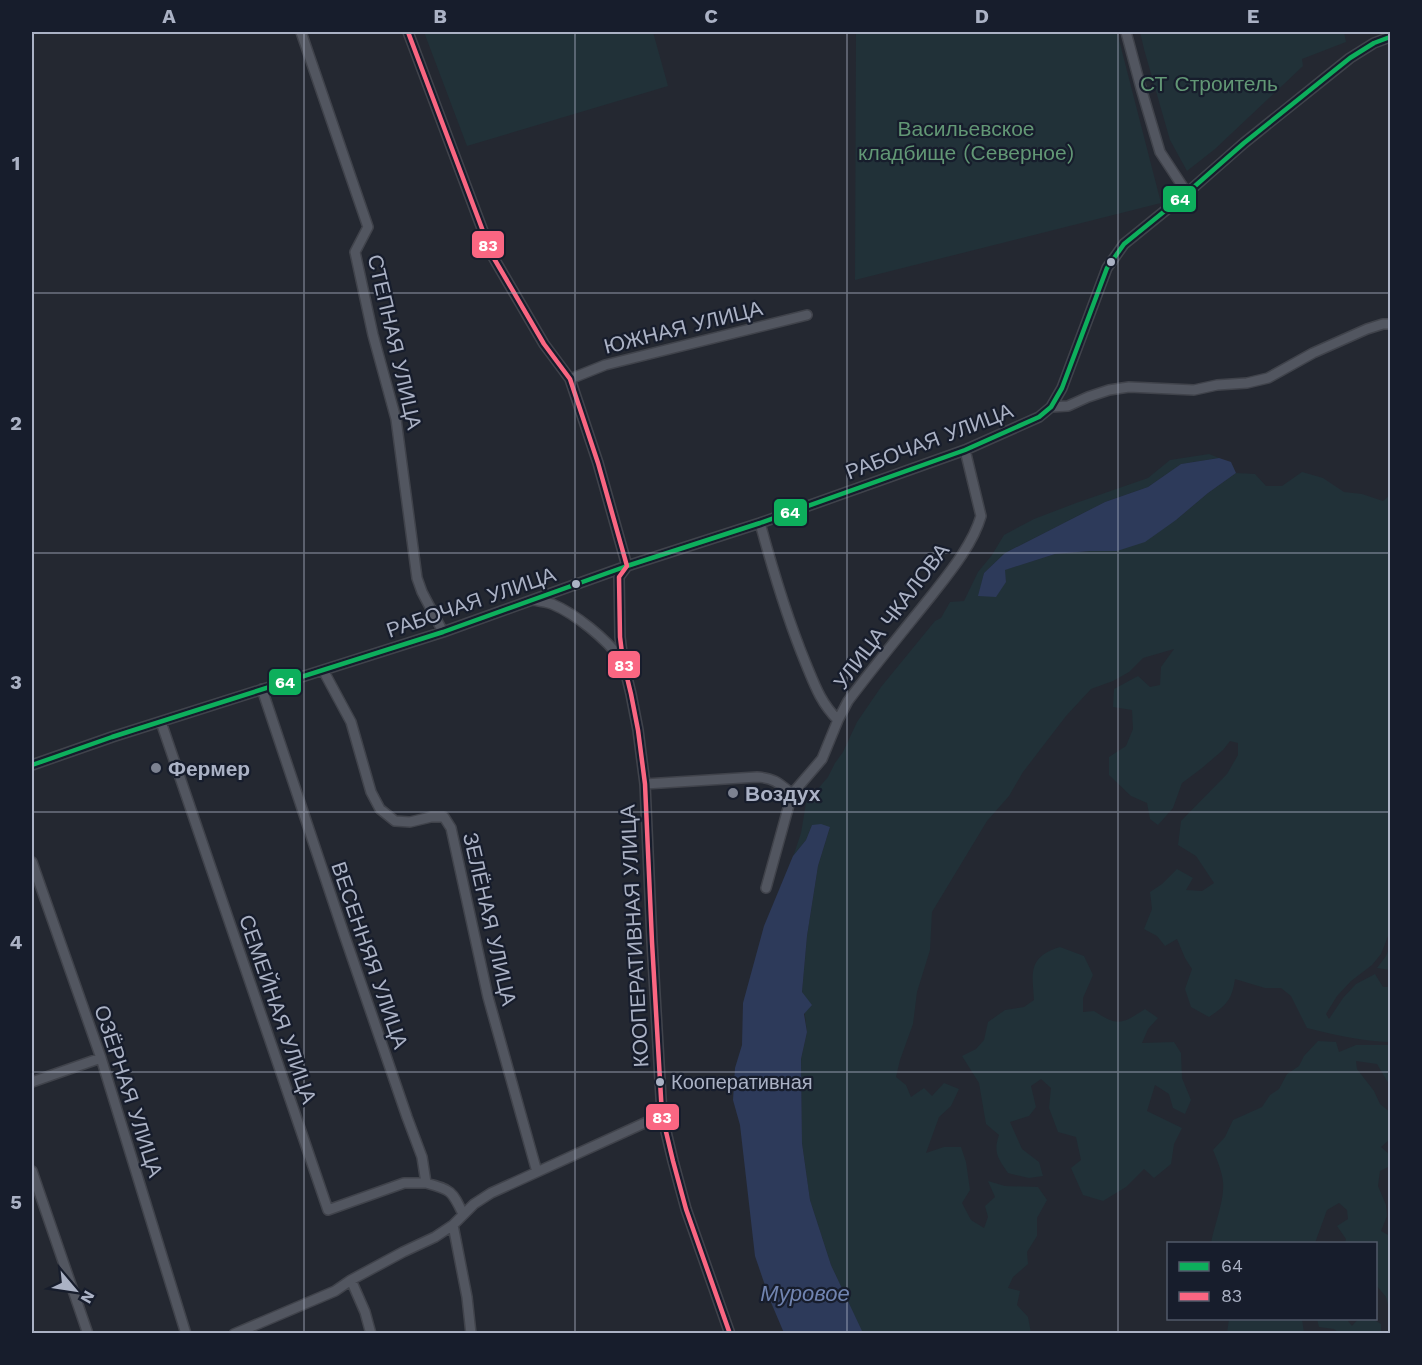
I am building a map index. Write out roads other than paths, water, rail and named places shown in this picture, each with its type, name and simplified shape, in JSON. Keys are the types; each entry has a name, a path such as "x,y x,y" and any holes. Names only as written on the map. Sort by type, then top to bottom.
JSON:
{"street":[{"name":"СТЕПНАЯ УЛИЦА","path":"301,32 368,227 355,252 396,419 417,578 443,632"},
{"path":"408,32 492,255 544,344 570,379 598,463 627,566"},
{"path":"1126,32 1160,152 1187,193"},
{"path":"1051,407 1062,388 1107,268 1124,244 1350,58 1374,43 1390,37"},
{"name":"ЮЖНАЯ УЛИЦА","path":"570,379 605,365 807,315"},
{"name":"РАБОЧАЯ УЛИЦА","path":"32,765 112,737 443,632 627,566 760,523 965,450 1039,417 1051,407 1068,406 1109,390 1129,387 1194,390 1268,378 1313,353 1367,329 1390,324"},
{"name":"УЛИЦА ЧКАЛОВА","path":"766,888 792,794 822,759 848,701 947,575 974,534 981,516 965,450"},
{"path":"760,523 795,636 826,708 838,720"},
{"name":"КООПЕРАТИВНАЯ УЛИЦА","path":"627,566 619,577 620,637 638,730 645,784 662,1115 686,1209 730,1334"},
{"path":"533,600 550,604 568,613 601,637 623,661"},
{"name":"ЗЕЛЁНАЯ УЛИЦА","path":"322,670 351,722 371,792 380,809 395,821 410,822 431,817 444,817 451,828 488,997 537,1172"},
{"name":"ВЕСЕННЯЯ УЛИЦА","path":"262,689 406,1117 422,1156 426,1183"},
{"name":"СЕМЕЙНАЯ УЛИЦА","path":"161,722 328,1210 404,1183 426,1183"},
{"path":"645,784 757,777 768,778 779,783 792,794"},
{"name":"ОЗЁРНАЯ УЛИЦА","path":"32,862 101,1058 186,1334"},
{"path":"32,1082 101,1058"},
{"path":"234,1334 335,1291 351,1280 435,1237 453,1225 474,1204 491,1193 662,1115"},
{"path":"32,1171 87,1334"},
{"path":"426,1183 441,1187 453,1194 463,1214"},
{"path":"453,1225 467,1297 471,1334"},
{"path":"351,1280 365,1312 371,1334"}],"water":[{"path":"1219,458 1231,462 1236,473 1145,542 1117,551 1055,554 1005,570 1006,582 996,597 978,596 984,573 1005,553 1105,502 1148,487 1181,464"},
{"name":"Муровое","path":"821,824 830,827 818,866 807,936 802,992 812,1005 804,1014 807,1032 801,1059 802,1143 810,1200 831,1265 863,1333 784,1333 755,1256 740,1125 733,1100 735,1068 742,1045 743,1003 764,926 793,856 806,840 812,825"}],"place":[{"name":"Фермер","path":"156,768"},
{"name":"Воздух","path":"733,793"},
{"name":"Кооперативная","path":"660,1082"}],"park label":[{"name":"СТ Строитель","path":"1209,83"},
{"name":"Васильевское кладбище (Северное)","path":"966,140"}]}
